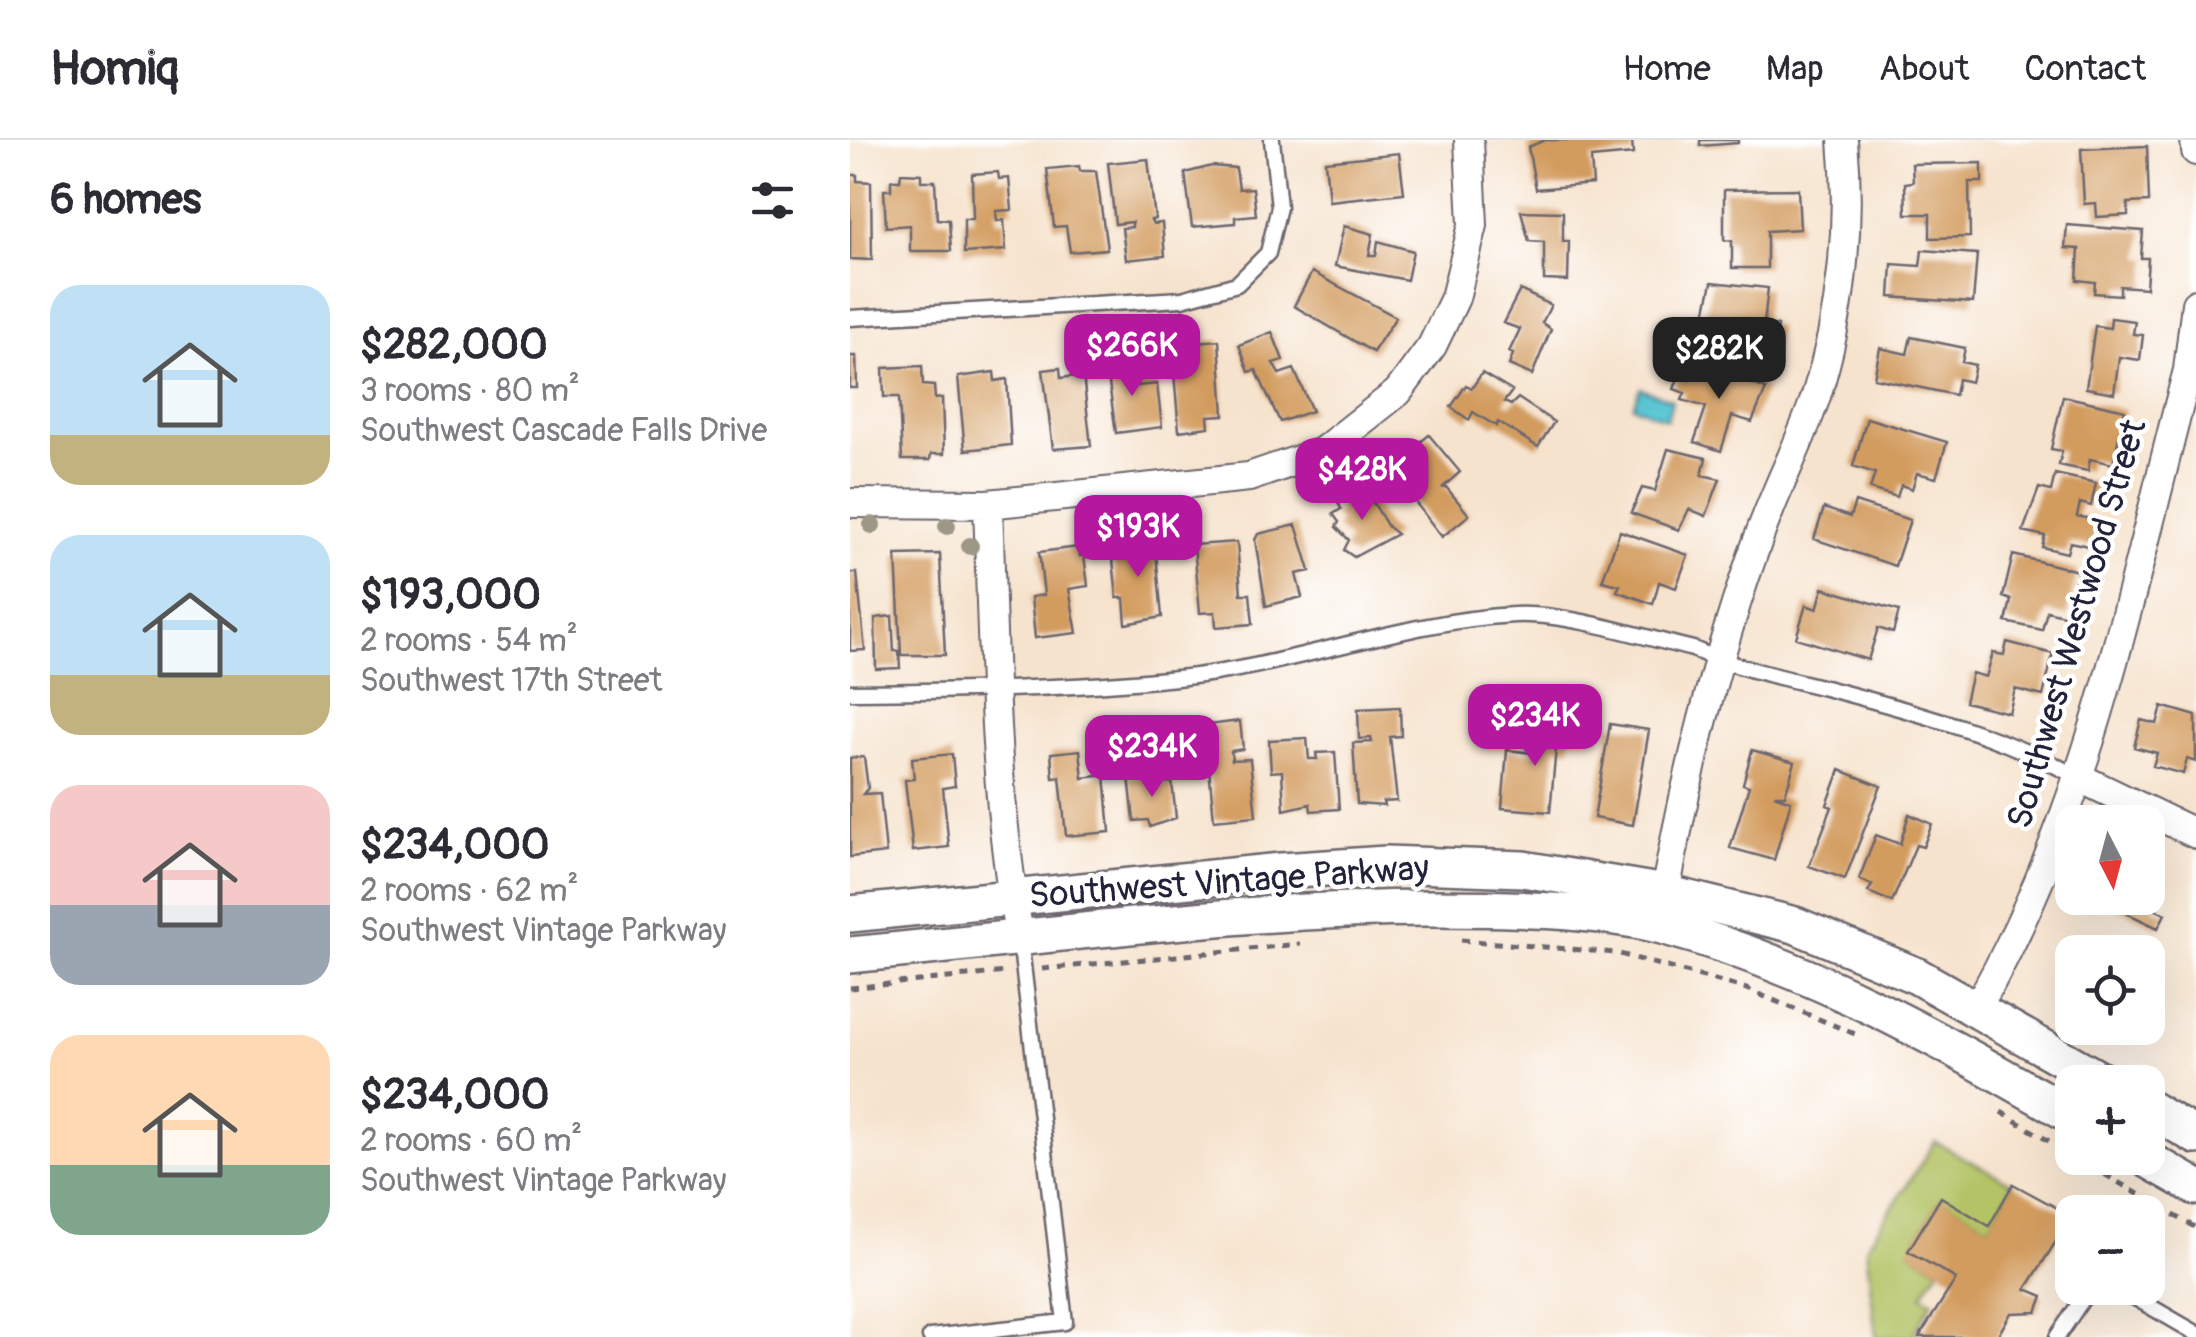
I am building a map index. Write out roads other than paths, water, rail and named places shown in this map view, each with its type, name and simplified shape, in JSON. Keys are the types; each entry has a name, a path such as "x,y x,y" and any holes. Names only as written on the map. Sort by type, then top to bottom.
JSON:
{"street":[{"path":"850,503 988,504 1250,477 1287,468 1349,434 1398,392 1432,346 1455,298 1473,225 1469,140"},
{"path":"1662,909 1720,661 1760,535 1817,392 1836,307 1846,230 1843,140"},
{"path":"2195,140 2196,150"},
{"name":"Southwest Westwood Street","path":"1976,1010 2009,952 2080,778 2192,370 2196,304"},
{"path":"988,504 994,691 1012,898 1022,955"},
{"path":"2080,778 2196,834"},
{"name":"Southwest Vintage Parkway","path":"850,914 1386,864 1524,868 1662,909 1784,969 1921,1028 2055,1106"},
{"name":"Southwest Vintage Parkway","path":"850,955 1022,955 1337,909 1662,909 1795,925 1917,976 2074,1065"},
{"path":"2165,1118 2196,1136"},
{"path":"2165,1169 2196,1187"}],"lane":[{"path":"850,318 1182,299 1237,284 1268,253 1279,207 1272,140"},
{"path":"850,692 994,691 1177,678 1278,664 1444,622 1518,614 1693,649 1720,661 1866,699 2003,742 2080,778"},
{"path":"930,1337 1065,1322 1022,955"},
{"path":"2057,1337 2079,1305"},
{"path":"2147,1305 2196,1333"}],"water":[{"path":"1640,388 1672,400 1667,419 1633,406"}]}
